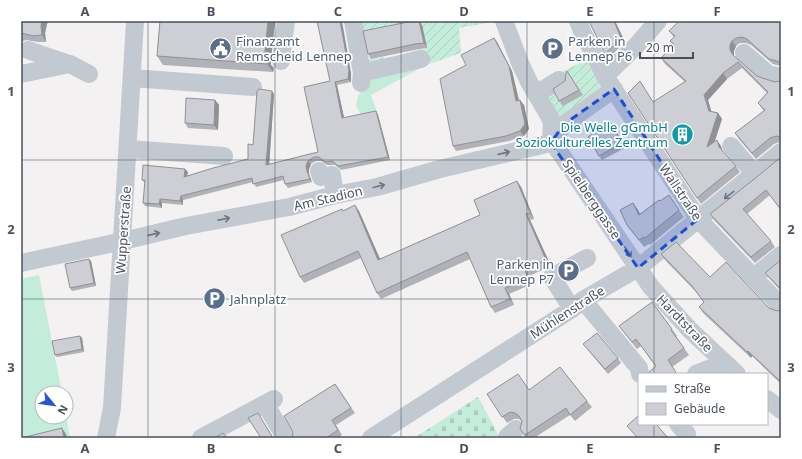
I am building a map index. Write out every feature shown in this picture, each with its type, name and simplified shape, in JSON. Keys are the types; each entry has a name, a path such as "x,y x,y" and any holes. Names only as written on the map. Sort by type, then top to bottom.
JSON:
{"street":[{"name":"Wupperstraße","path":"106,438 112,408 135,21"},
{"path":"281,61 286,21"},
{"path":"353,21 362,78 421,59"},
{"path":"504,21 520,63 552,121 551,143"},
{"name":"Wallstraße","path":"578,21 583,34 610,82 698,219 781,306"},
{"path":"551,143 563,125 610,82 636,46 658,21"},
{"path":"28,50 70,64 89,74"},
{"path":"744,53 768,74 781,77"},
{"path":"21,74 70,64"},
{"path":"132,78 253,87"},
{"path":"536,94 559,80"},
{"name":"Am Stadion","path":"21,263 123,242 186,226 377,187 440,169 551,143"},
{"name":"Spielberggasse","path":"551,143 561,154 628,251 638,268"},
{"path":"731,146 755,174"},
{"path":"128,149 224,156"},
{"name":"Mühlenstraße","path":"371,438 638,268 781,152"},
{"path":"319,171 321,177 332,175 335,195"},
{"path":"754,277 781,255"},
{"path":"587,258 552,277 639,368 640,373"},
{"name":"Hardtstraße","path":"638,268 656,293 690,330 731,368"},
{"path":"702,373 731,368"},
{"path":"768,400 781,410"},
{"path":"201,438 270,401 286,438"}],"highlighted area":[{"path":"614,89 698,219 638,268 551,143 563,125"}],"green space":[{"path":"361,21 498,21 459,28 461,53 426,65 413,58 412,51 427,48 364,37 368,60 384,57 384,64 366,65"},
{"path":"586,60 602,87 556,119 541,94 553,89 582,95 571,76 557,74"},
{"path":"426,65 371,95 378,115 363,118 356,106 358,96 369,80"},
{"path":"39,275 60,385 34,385 34,425 68,425 70,438 21,438 21,279"},
{"path":"478,397 500,438 414,438"}],"building":[{"path":"21,21 42,21 42,35 34,36 21,33"},
{"name":"Finanzamt Remscheid Lennep","path":"160,21 268,21 265,51 265,56 268,60 267,64 157,56"},
{"path":"317,21 340,21 349,70 348,79 335,82 342,118 376,111 388,157 338,166 333,161 325,162 319,157 314,157 308,161 306,166 310,179 285,184 283,176 253,184 252,178 181,196 180,201 160,199 159,204 143,203 145,180 142,180 143,165 185,169 184,177 248,159 248,144 253,145 257,91 259,89 272,91 266,165 318,152 304,87 330,81"},
{"path":"419,21 424,43 368,54 363,31"},
{"path":"589,21 614,21 621,38 605,54"},
{"path":"679,21 781,21 781,62 769,59 747,39 742,37 736,38 732,41 730,50 733,55 757,76 775,82 781,81 781,137 776,136 770,138 752,153 735,133 765,110 758,103 768,92 738,62 723,73 704,95 709,111 718,113 707,147 717,140 719,147 736,166 697,198 628,93 640,81 653,102 686,81 661,58 674,44 670,41 675,36 669,31"},
{"path":"494,38 509,66 516,101 520,100 525,124 520,131 506,136 453,146 440,79 466,65 461,55"},
{"path":"567,71 579,90 559,101 553,89 565,81"},
{"path":"186,98 215,100 214,125 185,123"},
{"path":"609,120 622,143 599,156 588,137 594,133 592,130"},
{"path":"781,157 781,210 766,190 743,209 771,241 751,257 710,214"},
{"path":"517,181 530,213 526,214 546,260 525,270 528,278 505,288 510,299 491,307 467,252 377,293 358,251 300,277 281,235 355,205 378,260 480,215 474,200"},
{"path":"669,195 679,210 645,238 644,237 639,240 627,225 620,210 633,203 639,215 659,200 660,201"},
{"path":"676,242 710,277 726,262 769,308 779,311 781,310 781,382 699,307 704,302 692,286 661,254"},
{"path":"89,259 94,283 70,288 65,264"},
{"path":"781,260 781,289 765,273"},
{"path":"652,302 684,348 668,360 676,373 650,373 656,366 636,339 632,342 619,326"},
{"path":"597,333 618,358 605,369 583,344"},
{"path":"80,336 82,349 55,355 52,341"},
{"path":"560,367 587,401 570,415 566,408 525,435 520,429 522,421 519,416 510,412 502,417 487,394 518,374 529,390"},
{"path":"335,384 351,408 332,420 338,430 326,438 292,438 293,432 284,416"},
{"path":"258,413 273,438 261,438 248,418"},
{"path":"638,416 638,425 657,425 668,438 636,438 637,437 627,426"},
{"path":"62,428 64,438 21,438"},
{"path":"223,433 227,438 214,438"}],"place":[{"name":"Finanzamt Remscheid Lennep","path":"220,48"},
{"name":"Parken in Lennep P6","path":"552,48"},
{"name":"Die Welle gGmbH Soziokulturelles Zentrum","path":"683,134"},
{"name":"Parken in Lennep P7","path":"569,271"},
{"name":"Jahnplatz","path":"214,299"}]}
